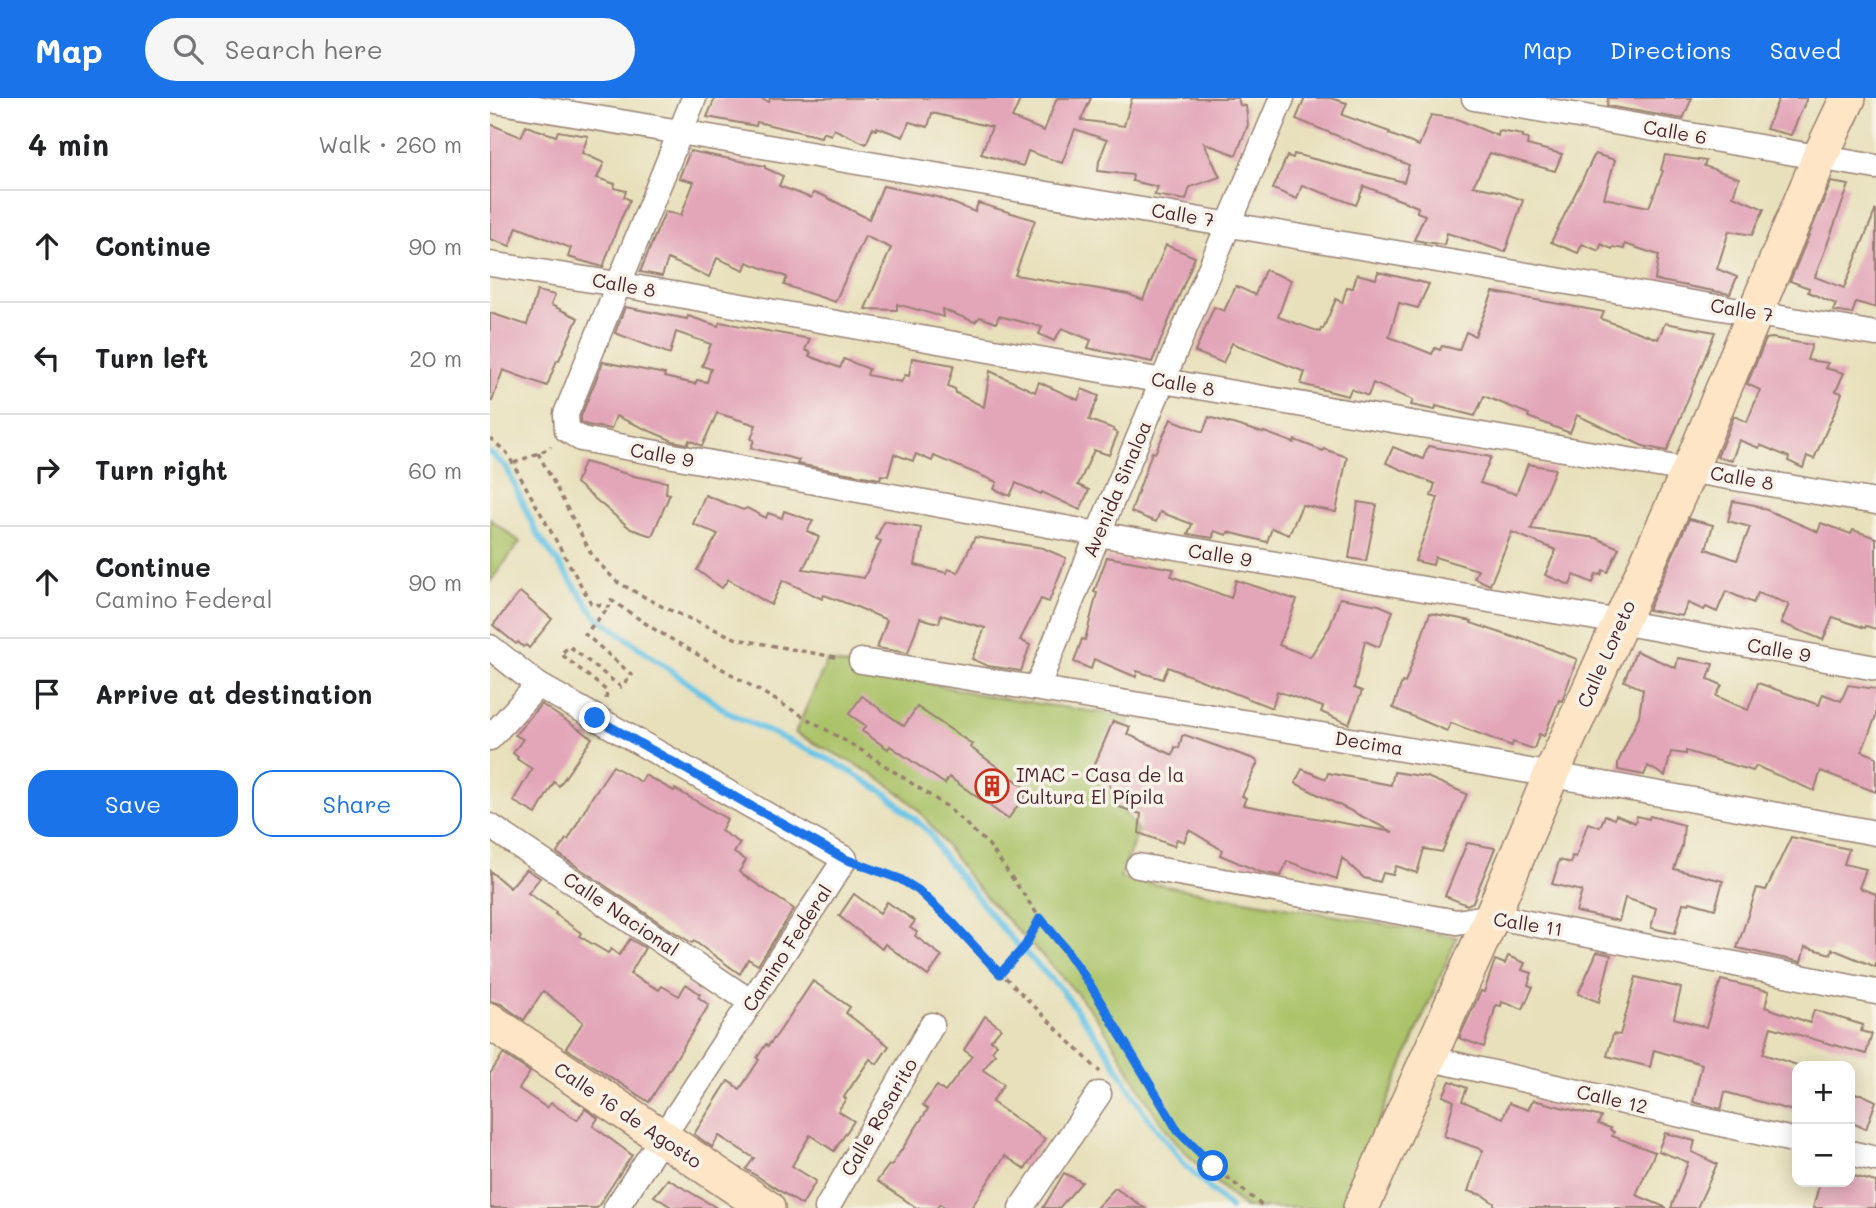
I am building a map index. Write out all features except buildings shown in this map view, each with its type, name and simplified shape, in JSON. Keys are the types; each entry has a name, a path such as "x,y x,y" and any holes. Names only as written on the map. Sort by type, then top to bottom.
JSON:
{"street":[{"path":"567,430 566,414 694,98"},
{"name":"Avenida Sinaloa","path":"1037,688 1098,534 1282,98"},
{"name":"Calle 6","path":"1474,98 1876,167"},
{"name":"Calle Loreto","path":"1367,1207 1427,1058 1690,469 1847,98"},
{"name":"Calle 7","path":"490,100 1876,334"},
{"name":"Calle 8","path":"490,264 1876,502"},
{"name":"Calle 9","path":"567,430 581,439 598,443 1098,534 1876,668"},
{"path":"490,647 538,685 845,859"},
{"name":"Decima","path":"861,661 1552,773 1876,833"},
{"path":"490,738 538,685"},
{"name":"Calle Nacional","path":"490,826 751,1002"},
{"name":"Camino Federal","path":"616,1208 664,1139 845,859"},
{"name":"Calle 11","path":"1138,866 1457,922 1492,915 1876,992"},
{"name":"Calle 16 de Agosto","path":"490,1021 767,1208"},
{"name":"Calle Rosarito","path":"827,1208 932,1025"},
{"name":"Calle 12","path":"1427,1058 1792,1140"},
{"path":"1021,1208 1099,1094"},
{"path":"1855,1154 1876,1158"}],"path":[{"path":"513,463 548,450 567,430"},
{"path":"490,438 507,453 590,603 609,607"},
{"path":"538,453 593,557 617,582 663,607 737,639 861,661"},
{"path":"595,718 603,709 607,691 561,654 569,646 621,687 632,675 585,634 609,607 611,600 653,629 773,696 866,753 946,806 989,845 1040,918 1065,948 1091,986 1178,1131 1213,1166 1265,1208"},
{"path":"845,859 900,879 918,890 1098,1068 1107,1084 1099,1094"},
{"path":"1000,974 1025,946 1040,918"}],"green space":[{"path":"490,519 520,542 490,582"},
{"path":"827,661 992,697 1130,717 1105,787 1138,831 1120,878 1457,937 1342,1208 1245,1208 1190,1157 1153,1110 1099,1021 1069,984 971,880 912,803 850,761 795,733"}],"waterway":[{"path":"490,453 506,467 536,532 596,616 729,713 834,762 887,794 930,833 940,852 1007,934 1061,989 1108,1052 1143,1111 1184,1164 1230,1208"}],"place":[{"name":"IMAC - Casa de la Cultura El Pípila","path":"992,786"}],"route":[{"path":"595,718 845,859 900,879 918,890 1000,974 1025,946 1040,918 1091,986 1178,1131 1213,1166"}]}
